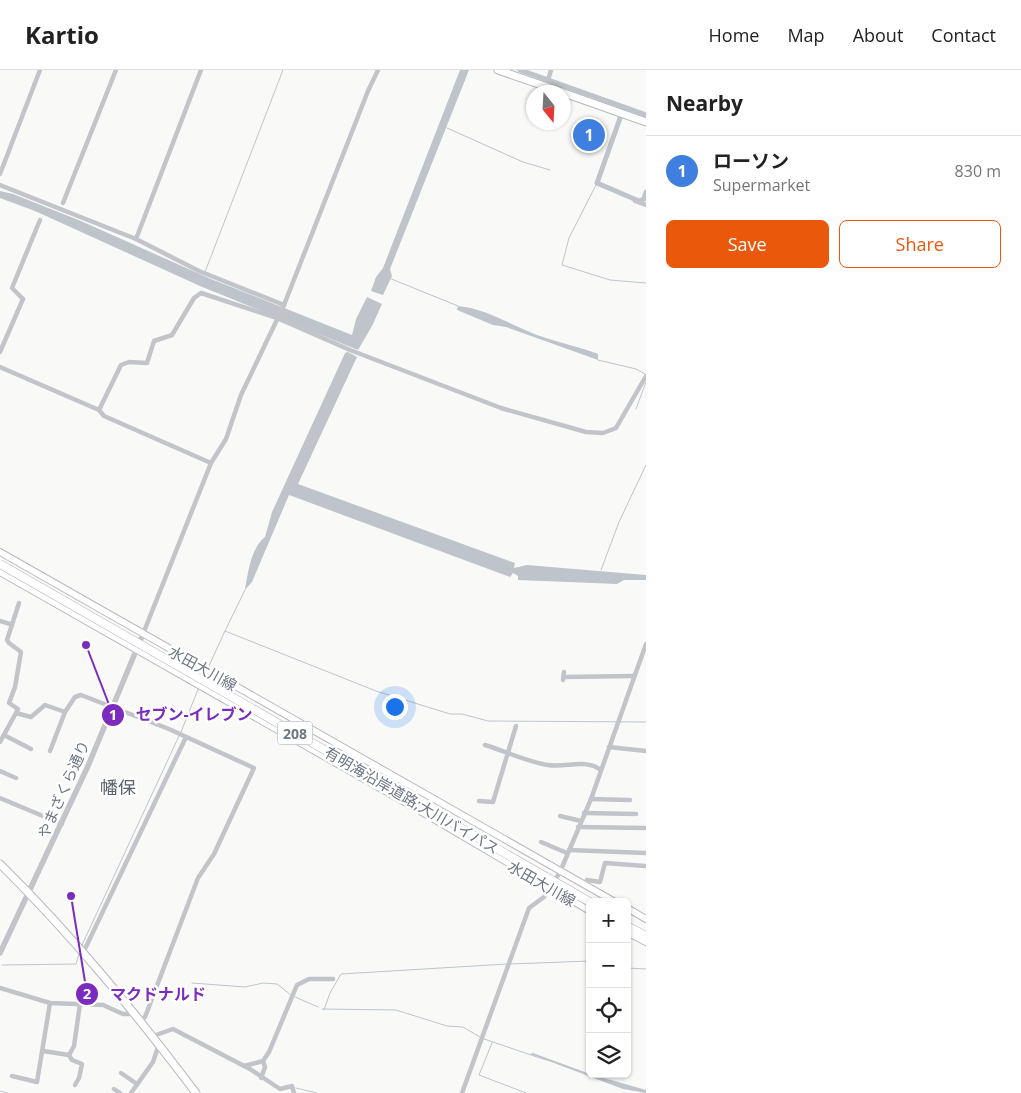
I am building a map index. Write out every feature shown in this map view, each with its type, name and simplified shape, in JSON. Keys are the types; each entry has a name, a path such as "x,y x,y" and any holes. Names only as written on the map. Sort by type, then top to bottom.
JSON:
{"highway":[{"name":"有明海沿岸道路;大川バイパス","path":"0,565 586,901"},
{"path":"631,926 646,935"}],"main road":[{"path":"498,70 543,85"},
{"path":"571,96 646,122"},
{"name":"水田大川線","path":"0,552 560,872 609,898"},
{"name":"水田大川線","path":"0,572 586,908"},
{"path":"0,864 81,948 153,1036 196,1093"},
{"path":"631,910 646,919"},
{"path":"631,934 646,942"}],"street":[{"path":"0,174 40,70"},
{"path":"63,203 116,70"},
{"path":"136,239 160,172 201,70"},
{"path":"143,634 211,463 226,440 244,387 284,306 364,100 378,70"},
{"path":"546,85 551,70"},
{"path":"0,185 136,239 199,271 284,306"},
{"path":"635,201 646,205"},
{"path":"0,352 23,299 12,288 40,220"},
{"path":"99,410 121,366 129,362 147,363 154,341 172,335 198,294 203,293 277,318 350,350 501,408 596,433 610,431 622,422 646,377"},
{"path":"0,367 99,410 104,416 211,463"},
{"path":"8,642 10,624 19,602"},
{"path":"0,621 10,624"},
{"name":"やまざくら通り","path":"0,953 28,891 62,824 143,634"},
{"path":"0,642 8,642 21,652 15,687 9,703 18,709 0,742"},
{"path":"462,1093 529,908 544,898 560,872 591,799 645,648"},
{"path":"564,676 634,676"},
{"path":"50,751 65,712 78,695 112,706 176,732 254,768 214,854 198,878 145,1017 141,1021"},
{"path":"16,713 31,716 45,705 65,712"},
{"path":"480,801 493,802 516,726"},
{"path":"4,736 31,749"},
{"path":"81,948 186,737"},
{"path":"485,745 549,766 580,763 594,765 601,770"},
{"path":"609,748 646,751"},
{"path":"0,770 16,778"},
{"path":"0,798 62,824"},
{"path":"591,799 630,800"},
{"path":"584,813 636,814"},
{"path":"560,816 581,822"},
{"path":"578,827 646,828"},
{"path":"541,842 568,851 646,853"},
{"path":"584,884 587,880 600,882 605,863 645,866"},
{"path":"244,1066 262,1061 269,1052 297,985 309,979 333,979"},
{"path":"0,988 50,1003 103,1005 123,1014 135,1014"},
{"path":"12,1076 37,1082 50,1003"},
{"path":"69,1055 74,1046 80,1004"},
{"path":"153,1036 173,1029 244,1066 280,1089 292,1086 294,1093"},
{"path":"131,1093 152,1062 158,1044"},
{"path":"43,1051 69,1055 72,1060 82,1064 79,1078 75,1085"},
{"path":"261,1078 265,1067 262,1061"},
{"path":"121,1073 137,1084"},
{"path":"114,1089 120,1093"}],"shaded area":[{"path":"460,70 469,70 390,269 392,276 383,295 371,291 376,277 383,268"},
{"path":"0,191 13,194 81,221 211,279 352,335 356,319 367,297 382,304 358,350 200,286 35,211 0,198"},
{"path":"458,306 481,311 535,334 598,354 598,360 506,327 493,325 457,310"},
{"path":"348,352 357,357 298,484 515,563 514,568 527,565 646,575 646,580 624,580 617,584 518,580 518,576 513,573 510,577 289,495 252,582 245,590 249,568 256,547 265,537 272,512 345,353"},
{"path":"533,1053 586,1073 586,1075 530,1054"},
{"path":"594,1078 604,1078 646,1090 646,1093 623,1089"}],"waterway":[{"path":"205,272 283,70"},
{"path":"520,70 646,115"},
{"path":"624,107 597,183 639,201 644,199 646,192"},
{"path":"447,128 523,162 550,170"},
{"path":"597,183 569,238 562,265 610,280 646,283"},
{"path":"389,278 458,306"},
{"path":"598,360 636,369 645,374"},
{"path":"636,409 646,382"},
{"path":"601,570 619,522 646,465"},
{"path":"245,590 225,631 376,691 450,714 462,714 488,721 646,722"},
{"path":"208,668 225,631"},
{"path":"181,732 199,687"},
{"path":"82,945 179,736"},
{"path":"2,965 76,964 79,954"},
{"path":"511,964 586,961"},
{"path":"324,1010 330,993 341,974 507,964"},
{"path":"631,968 646,969"},
{"path":"192,983 245,987 263,983 277,984 291,995"},
{"path":"295,997 318,1007"},
{"path":"322,1009 396,1010 447,1026 463,1027 480,1037"},
{"path":"484,1039 546,1060"},
{"path":"492,1043 479,1075 526,1093"},
{"path":"296,1088 317,1093"},
{"path":"0,1091 7,1093"}],"place":[{"name":"ローソン","path":"589,135"},
{"name":"セブン-イレブン","path":"86,645"},
{"name":"マクドナルド","path":"71,896"}],"district":[{"name":"幡保","path":"118,787"}]}
